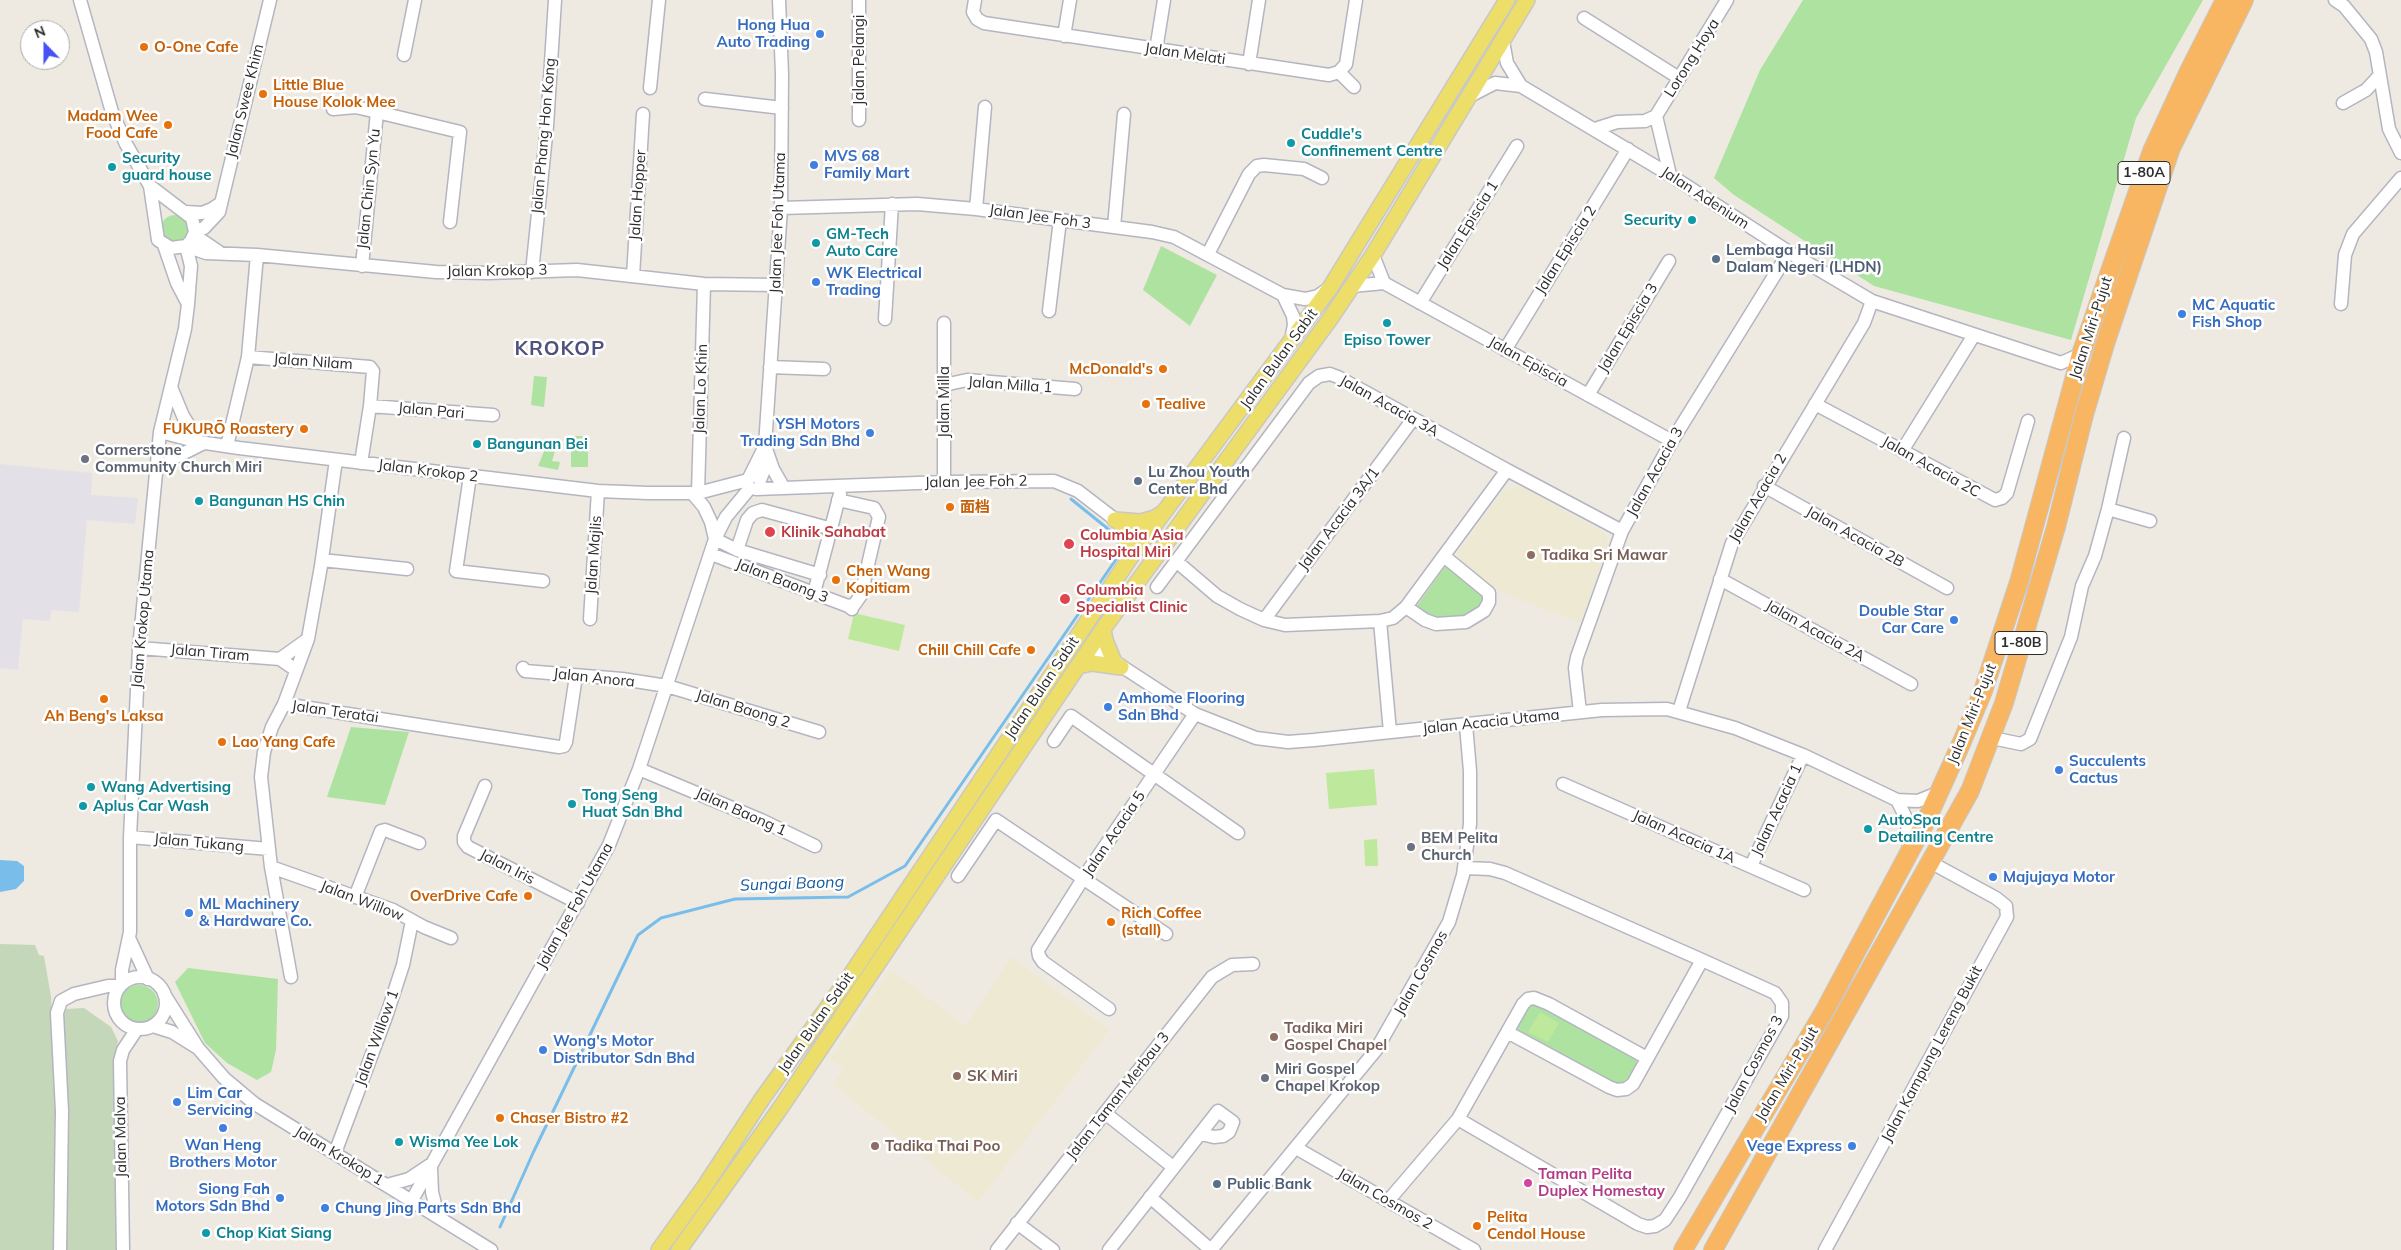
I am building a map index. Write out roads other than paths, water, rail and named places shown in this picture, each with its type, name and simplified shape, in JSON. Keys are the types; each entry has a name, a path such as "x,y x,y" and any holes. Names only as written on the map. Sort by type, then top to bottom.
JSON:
{"highway":[{"name":"Jalan Miri-Pujut","path":"1683,1250 1825,1010 1940,792 1983,691 2019,582 2081,354 2152,151 2189,71 2225,0"},
{"name":"Jalan Miri-Pujut","path":"1712,1250 1970,791 1992,738 2056,527 2084,415 2106,341 2172,148 2244,0"}],"main road":[{"name":"Jalan Bulan Sabit","path":"679,1250 779,1110 1103,629 1330,319 1373,255 1527,0"},
{"name":"Jalan Bulan Sabit","path":"659,1250 705,1186 762,1099 848,979 954,818 1130,558 1289,346 1330,288 1503,4"},
{"path":"1143,541 1165,529 1315,331 1330,319"},
{"path":"1130,558 1119,523 1141,522 1155,518 1167,509"},
{"path":"1103,629 1107,646 1118,664"},
{"path":"954,818 977,797 1068,661 1074,655 1092,647"},
{"path":"1078,666 1098,663 1118,664"}],"street":[{"path":"80,0 112,112 126,144 150,186 158,240 164,245 179,249 186,246 195,234 192,218 150,186"},
{"name":"Jalan Swee Khim","path":"195,234 219,212 270,0"},
{"path":"404,55 415,0"},
{"name":"Jalan Phang Hon Kong","path":"532,272 547,126 555,0"},
{"path":"650,88 659,0"},
{"name":"Jalan Jee Foh Utama","path":"412,1200 609,845 639,769 715,539 726,518 753,483 767,452 770,367 781,208 782,108 779,0"},
{"name":"Jalan Pelangi","path":"859,0 859,120"},
{"name":"Jalan Melati","path":"975,0 973,12 984,23 1249,64 1329,75 1339,72"},
{"path":"1064,36 1070,0"},
{"path":"1156,50 1164,0"},
{"path":"1249,64 1259,0"},
{"path":"1354,87 1339,72 1346,64 1356,0"},
{"name":"Lorong Hoya","path":"1656,116 1728,0"},
{"path":"2335,0 2344,6 2371,39 2376,52 2389,129 2401,153"},
{"path":"1584,18 1679,78"},
{"name":"Jalan Adenium","path":"1503,41 1507,62 1521,86"},
{"path":"2343,103 2366,90 2379,76"},
{"name":"Jalan Adenium","path":"1468,97 1495,83 1521,86 1628,149 1789,252 1872,301 2061,363"},
{"path":"705,99 782,108"},
{"name":"Jalan Chin Syn Yu","path":"333,109 356,107 461,126 450,222"},
{"path":"976,208 985,107"},
{"name":"Jalan Chin Syn Yu","path":"362,266 377,112"},
{"name":"Jalan Hopper","path":"633,276 643,114"},
{"path":"1114,227 1124,114"},
{"path":"1595,129 1617,122 1645,121 1656,116 1670,175"},
{"name":"Jalan Episcia 1","path":"1420,304 1517,146"},
{"name":"Jalan Episcia 2","path":"1505,350 1628,149"},
{"path":"1208,254 1249,174 1257,166 1304,169 1322,178"},
{"path":"2341,304 2345,256 2353,234 2401,178"},
{"path":"156,224 164,212 202,212 212,209 221,203"},
{"path":"885,319 892,204"},
{"name":"Jalan Jee Foh 3","path":"781,208 892,204 976,208 1166,234 1208,254 1283,295 1305,299 1318,296 1330,288"},
{"path":"1048,311 1060,220"},
{"name":"Jalan Krokop 3","path":"195,234 219,252"},
{"path":"164,245 177,283 188,304"},
{"name":"Jalan Krokop 3","path":"186,246 206,253 219,252 257,255 444,272 577,270 704,284 776,285"},
{"name":"Jalan Krokop Utama","path":"129,938 130,837 139,648 160,432 185,329 188,304 191,266 186,246"},
{"name":"Jalan Acacia 3","path":"1580,712 1575,668 1577,657 1622,531 1672,441 1789,252"},
{"path":"227,446 248,358 257,255"},
{"path":"1352,286 1384,283 1373,255"},
{"name":"Jalan Episcia 3","path":"1588,395 1669,261"},
{"name":"Jalan Episcia","path":"1384,283 1672,441"},
{"name":"Jalan Lo Khin","path":"695,493 704,284"},
{"path":"1283,295 1290,306 1294,325 1289,346"},
{"name":"Jalan Acacia 2","path":"1679,711 1732,542 1764,486 1864,323 1872,301"},
{"name":"Jalan Milla","path":"944,323 944,482"},
{"path":"1902,451 1974,335"},
{"path":"2073,381 2061,363 2081,354"},
{"name":"Jalan Nilam","path":"248,358 370,368 373,372 370,406 361,463"},
{"path":"770,367 824,369"},
{"name":"Jalan Acacia 3A","path":"1157,587 1309,383 1318,376 1330,374 1622,531"},
{"name":"Jalan Milla 1","path":"944,385 967,380 1075,389"},
{"path":"156,471 172,459 202,442 183,416 172,387"},
{"name":"Jalan Acacia 2C","path":"1815,404 1995,500 2002,498 2007,493 2028,421"},
{"name":"Jalan Pari","path":"370,406 493,416"},
{"name":"Jalan Acacia 3A/1","path":"1264,620 1413,419"},
{"name":"Jalan Krokop 2","path":"160,432 227,446 598,490 695,493 753,483"},
{"path":"1992,738 2017,744 2030,739 2071,636 2082,586 2095,556 2108,509 2124,438"},
{"path":"767,452 785,485"},
{"name":"Jalan Teratai","path":"336,460 322,560 308,638 284,704 559,747 564,746 566,742 576,676"},
{"path":"1176,562 1217,596 1264,620 1285,625 1380,621 1393,618 1406,608 1445,557 1506,470"},
{"path":"470,476 456,571 543,581"},
{"name":"Jalan Jee Foh 2","path":"753,483 841,486 944,482 1054,481 1078,490 1143,541"},
{"path":"814,593 832,529 841,486"},
{"name":"Jalan Acacia 2B","path":"1764,486 1947,588"},
{"name":"Jalan Majlis","path":"590,619 598,490"},
{"path":"695,493 708,515 715,539 737,550 820,575"},
{"name":"Jalan Baong 3","path":"711,554 850,607 854,605 861,595 879,517 874,508 838,500"},
{"path":"2108,509 2150,521"},
{"path":"737,550 747,520 753,513 762,510 832,529"},
{"path":"1406,608 1425,620 1436,624 1466,622 1484,611 1490,599 1489,593 1445,557"},
{"path":"322,560 407,569"},
{"path":"766,575 772,562"},
{"name":"Jalan Acacia 2A","path":"1720,579 1911,684"},
{"path":"1380,621 1390,732"},
{"path":"296,670 280,659 308,638"},
{"name":"Jalan Acacia Utama","path":"1092,647 1195,714 1256,738 1288,742 1580,712 1649,709 1679,711 1735,728 1803,755 1897,800 1918,801 1940,792"},
{"name":"Jalan Tiram","path":"139,648 280,659"},
{"name":"Jalan Anora","path":"523,668 525,671 667,686"},
{"name":"Jalan Baong 2","path":"667,686 819,732"},
{"path":"284,704 272,727 264,752 261,777 271,867 291,977"},
{"name":"Jalan Acacia 5","path":"1109,1009 1043,962 1038,956 1038,950 1084,877 1195,714"},
{"path":"1054,741 1071,716 1238,833"},
{"name":"Jalan Cosmos","path":"1211,1250 1376,1050 1388,1032 1449,922 1465,868 1470,815 1470,772 1466,725"},
{"name":"Jalan Acacia 1","path":"1751,866 1803,755"},
{"name":"Jalan Baong 1","path":"639,769 761,820 815,846"},
{"name":"Jalan Acacia 1A","path":"1563,784 1804,890"},
{"name":"Jalan Iris","path":"485,786 464,836 464,842 468,848 578,903"},
{"path":"1897,800 1907,820 1909,852"},
{"path":"958,876 996,820 1084,877 1166,934"},
{"path":"355,897 381,831 385,830 419,843"},
{"name":"Jalan Tukang","path":"130,837 269,849"},
{"name":"Jalan Kampung Lereng Bukit","path":"1824,1250 2007,917 2008,911 2003,903 1930,862"},
{"name":"Jalan Willow","path":"271,867 393,910 412,921 451,938"},
{"name":"Jalan Cosmos 3","path":"1458,1119 1638,1224 1651,1228 1660,1224 1680,1197 1782,1016 1782,1003 1775,993 1505,873 1490,869 1465,868"},
{"name":"Jalan Willow 1","path":"335,1153 390,1006 403,965 412,921"},
{"path":"129,938 148,979"},
{"path":"129,938 122,970 121,985 113,1004 117,1016 125,1025 137,1029 153,1026 172,1032 198,1048"},
{"path":"1509,1033 1617,1090 1633,1084 1702,960"},
{"name":"Jalan Taman Merbau 3","path":"997,1250 1212,976 1232,965 1253,964"},
{"path":"60,1250 62,1111 56,1012 61,1001 74,994 121,985 134,978 148,979 158,984 198,1048"},
{"path":"153,1026 164,1012 164,994"},
{"path":"1388,1201 1458,1119 1509,1033 1523,1004 1534,998 1647,1058"},
{"name":"Jalan Malva","path":"123,1250 120,1060 123,1050 137,1029"},
{"name":"Jalan Krokop 1","path":"198,1048 224,1078 255,1104 492,1250"},
{"path":"1105,1113 1174,1167"},
{"path":"1109,1250 1201,1134"},
{"name":"Jalan Cosmos 2","path":"1296,1148 1474,1250"},
{"path":"387,1185 419,1173 433,1163"},
{"path":"433,1163 432,1192 438,1216"},
{"path":"1150,1197 1211,1250"},
{"path":"1017,1223 1053,1250"}],"water":[{"path":"0,860 17,861 24,866 24,881 16,889 0,892"}],"waterway":[{"name":"Sungai Baong","path":"500,1227 533,1153 638,935 661,918 735,899 848,897 905,866 1119,555 1118,537 1071,499"}],"place":[{"name":"Hong Hua Auto Trading","path":"820,34"},
{"name":"O-One Cafe","path":"144,47"},
{"name":"Little Blue House Kolok Mee","path":"263,94"},
{"name":"Madam Wee Food Cafe","path":"168,125"},
{"name":"Cuddle's Confinement Centre","path":"1291,143"},
{"name":"MVS 68 Family Mart","path":"814,165"},
{"name":"Security guard house","path":"112,167"},
{"name":"Security","path":"1692,220"},
{"name":"GM-Tech Auto Care","path":"816,243"},
{"name":"Lembaga Hasil Dalam Negeri (LHDN)","path":"1716,259"},
{"name":"WK Electrical Trading","path":"816,282"},
{"name":"MC Aquatic Fish Shop","path":"2182,314"},
{"name":"Episo Tower","path":"1387,323"},
{"name":"McDonald's","path":"1163,369"},
{"name":"Tealive","path":"1146,404"},
{"name":"FUKURŌ Roastery","path":"304,429"},
{"name":"YSH Motors Trading Sdn Bhd","path":"870,433"},
{"name":"Bangunan Bei","path":"477,444"},
{"name":"Cornerstone Community Church Miri","path":"85,459"},
{"name":"Lu Zhou Youth Center Bhd","path":"1138,481"},
{"name":"Bangunan HS Chin","path":"199,501"},
{"name":"面档","path":"950,507"},
{"name":"Klinik Sahabat","path":"770,532"},
{"name":"Columbia Asia Hospital Miri","path":"1069,544"},
{"name":"Tadika Sri Mawar","path":"1531,555"},
{"name":"Chen Wang Kopitiam","path":"836,580"},
{"name":"Columbia Specialist Clinic","path":"1065,599"},
{"name":"Double Star Car Care","path":"1954,620"},
{"name":"Chill Chill Cafe","path":"1031,650"},
{"name":"Ah Beng's Laksa","path":"104,699"},
{"name":"Amhome Flooring Sdn Bhd","path":"1108,707"},
{"name":"Lao Yang Cafe","path":"222,742"},
{"name":"Succulents Cactus","path":"2059,770"},
{"name":"Wang Advertising","path":"91,787"},
{"name":"Tong Seng Huat Sdn Bhd","path":"572,804"},
{"name":"Aplus Car Wash","path":"83,806"},
{"name":"AutoSpa Detailing Centre","path":"1868,829"},
{"name":"BEM Pelita Church","path":"1411,847"},
{"name":"Majujaya Motor","path":"1993,877"},
{"name":"OverDrive Cafe","path":"528,896"},
{"name":"ML Machinery & Hardware Co.","path":"189,913"},
{"name":"Rich Coffee (stall)","path":"1111,922"},
{"name":"Tadika Miri Gospel Chapel","path":"1274,1037"},
{"name":"Wong's Motor Distributor Sdn Bhd","path":"543,1050"},
{"name":"SK Miri","path":"957,1076"},
{"name":"Miri Gospel Chapel Krokop","path":"1265,1078"},
{"name":"Lim Car Servicing","path":"177,1102"},
{"name":"Chaser Bistro #2","path":"500,1118"},
{"name":"Wan Heng Brothers Motor","path":"223,1128"},
{"name":"Wisma Yee Lok","path":"399,1142"},
{"name":"Tadika Thai Poo","path":"875,1146"},
{"name":"Vege Express","path":"1852,1146"},
{"name":"Taman Pelita Duplex Homestay","path":"1528,1183"},
{"name":"Public Bank","path":"1217,1184"},
{"name":"Siong Fah Motors Sdn Bhd","path":"280,1198"},
{"name":"Chung Jing Parts Sdn Bhd","path":"325,1208"},
{"name":"Pelita Cendol House","path":"1477,1226"},
{"name":"Chop Kiat Siang","path":"206,1233"}],"district":[{"name":"KROKOP","path":"560,349"}]}
